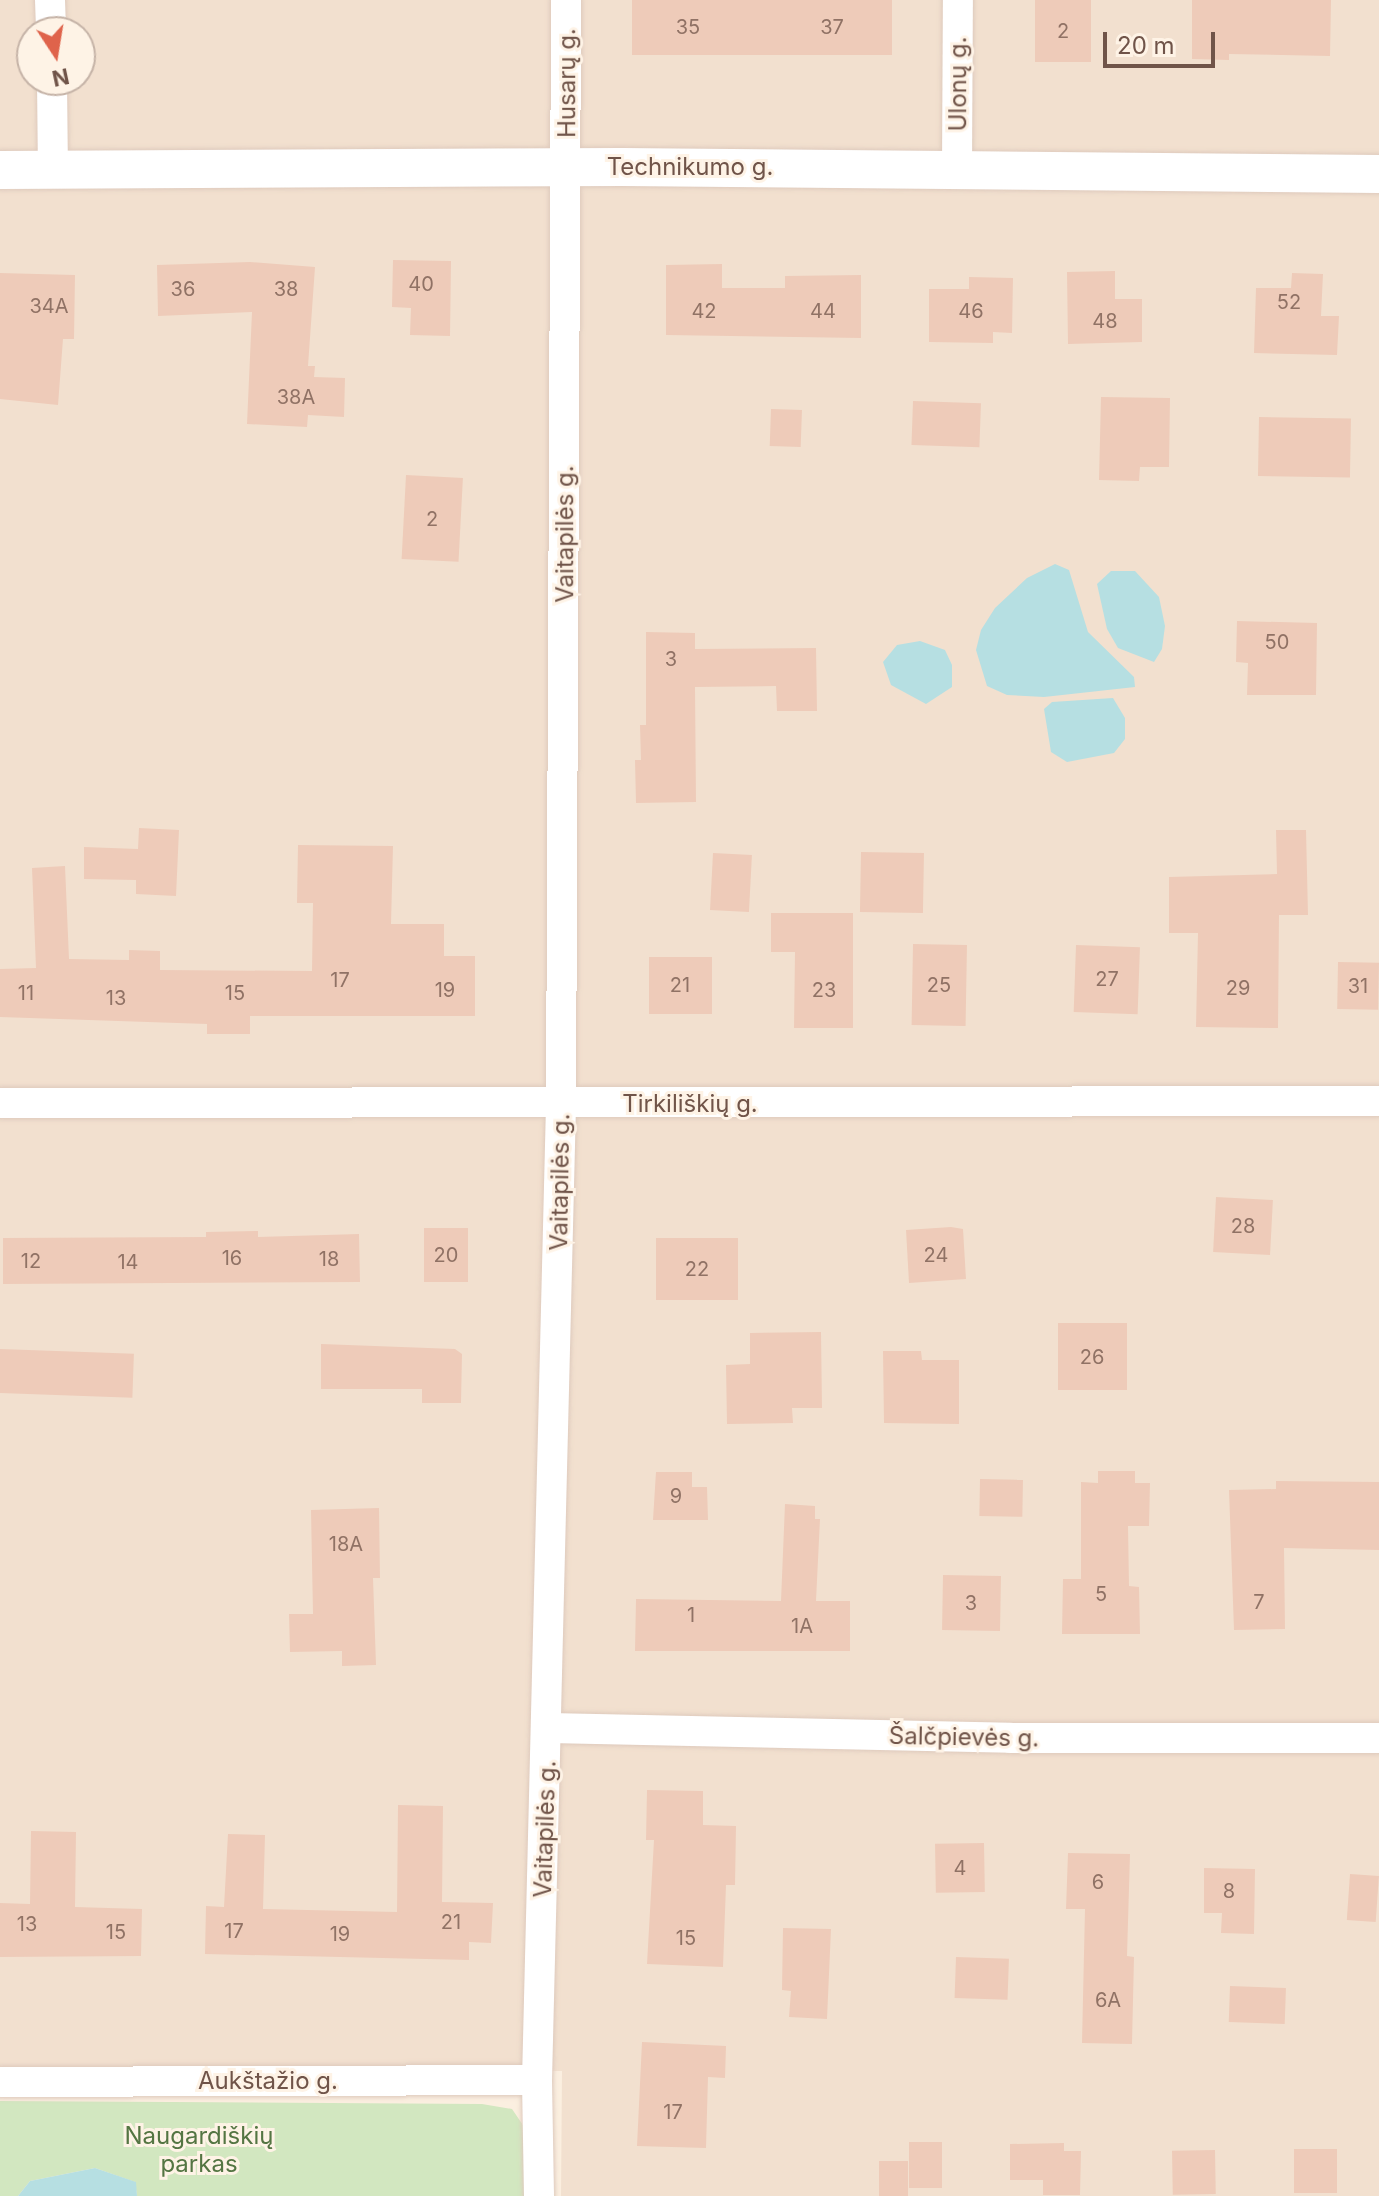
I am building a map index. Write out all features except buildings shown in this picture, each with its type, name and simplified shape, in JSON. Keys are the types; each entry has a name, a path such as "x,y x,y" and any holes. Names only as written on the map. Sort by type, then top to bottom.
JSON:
{"street":[{"name":"Husarų g.","path":"566,0 567,167"},
{"name":"Ulonų g.","path":"957,169 958,0"},
{"path":"52,96 53,170"},
{"name":"Technikumo g.","path":"0,170 567,167 1379,174"},
{"name":"Vaitapilės g.","path":"539,2196 537,2080 549,1728 561,1105 567,167"},
{"name":"Tirkiliškių g.","path":"0,1103 561,1105 1379,1101"},
{"name":"Šalčpievės g.","path":"549,1728 1010,1738 1379,1738"},
{"name":"Aukštažio g.","path":"0,2082 537,2080"}],"shaded area":[{"path":"0,0 1379,0 1379,2196 561,2196 562,2071 0,2072"}],"green space":[{"name":"Naugardiškių parkas","path":"0,2101 482,2104 512,2109 527,2131 527,2196 137,2196 135,2182 95,2168 30,2181 18,2196 0,2196"}],"water":[{"path":"1055,564 1069,570 1088,632 1134,677 1135,687 1044,697 1007,695 987,686 976,650 981,630 995,608 1027,578"},
{"path":"1111,571 1135,571 1159,597 1165,626 1162,649 1154,662 1118,648 1107,629 1097,584"},
{"path":"920,641 945,650 952,665 952,687 926,704 891,685 883,662 897,645"},
{"path":"1113,698 1125,718 1125,739 1114,753 1067,762 1051,752 1044,709 1052,702"},
{"path":"95,2168 136,2182 137,2196 18,2196 30,2181"}]}
